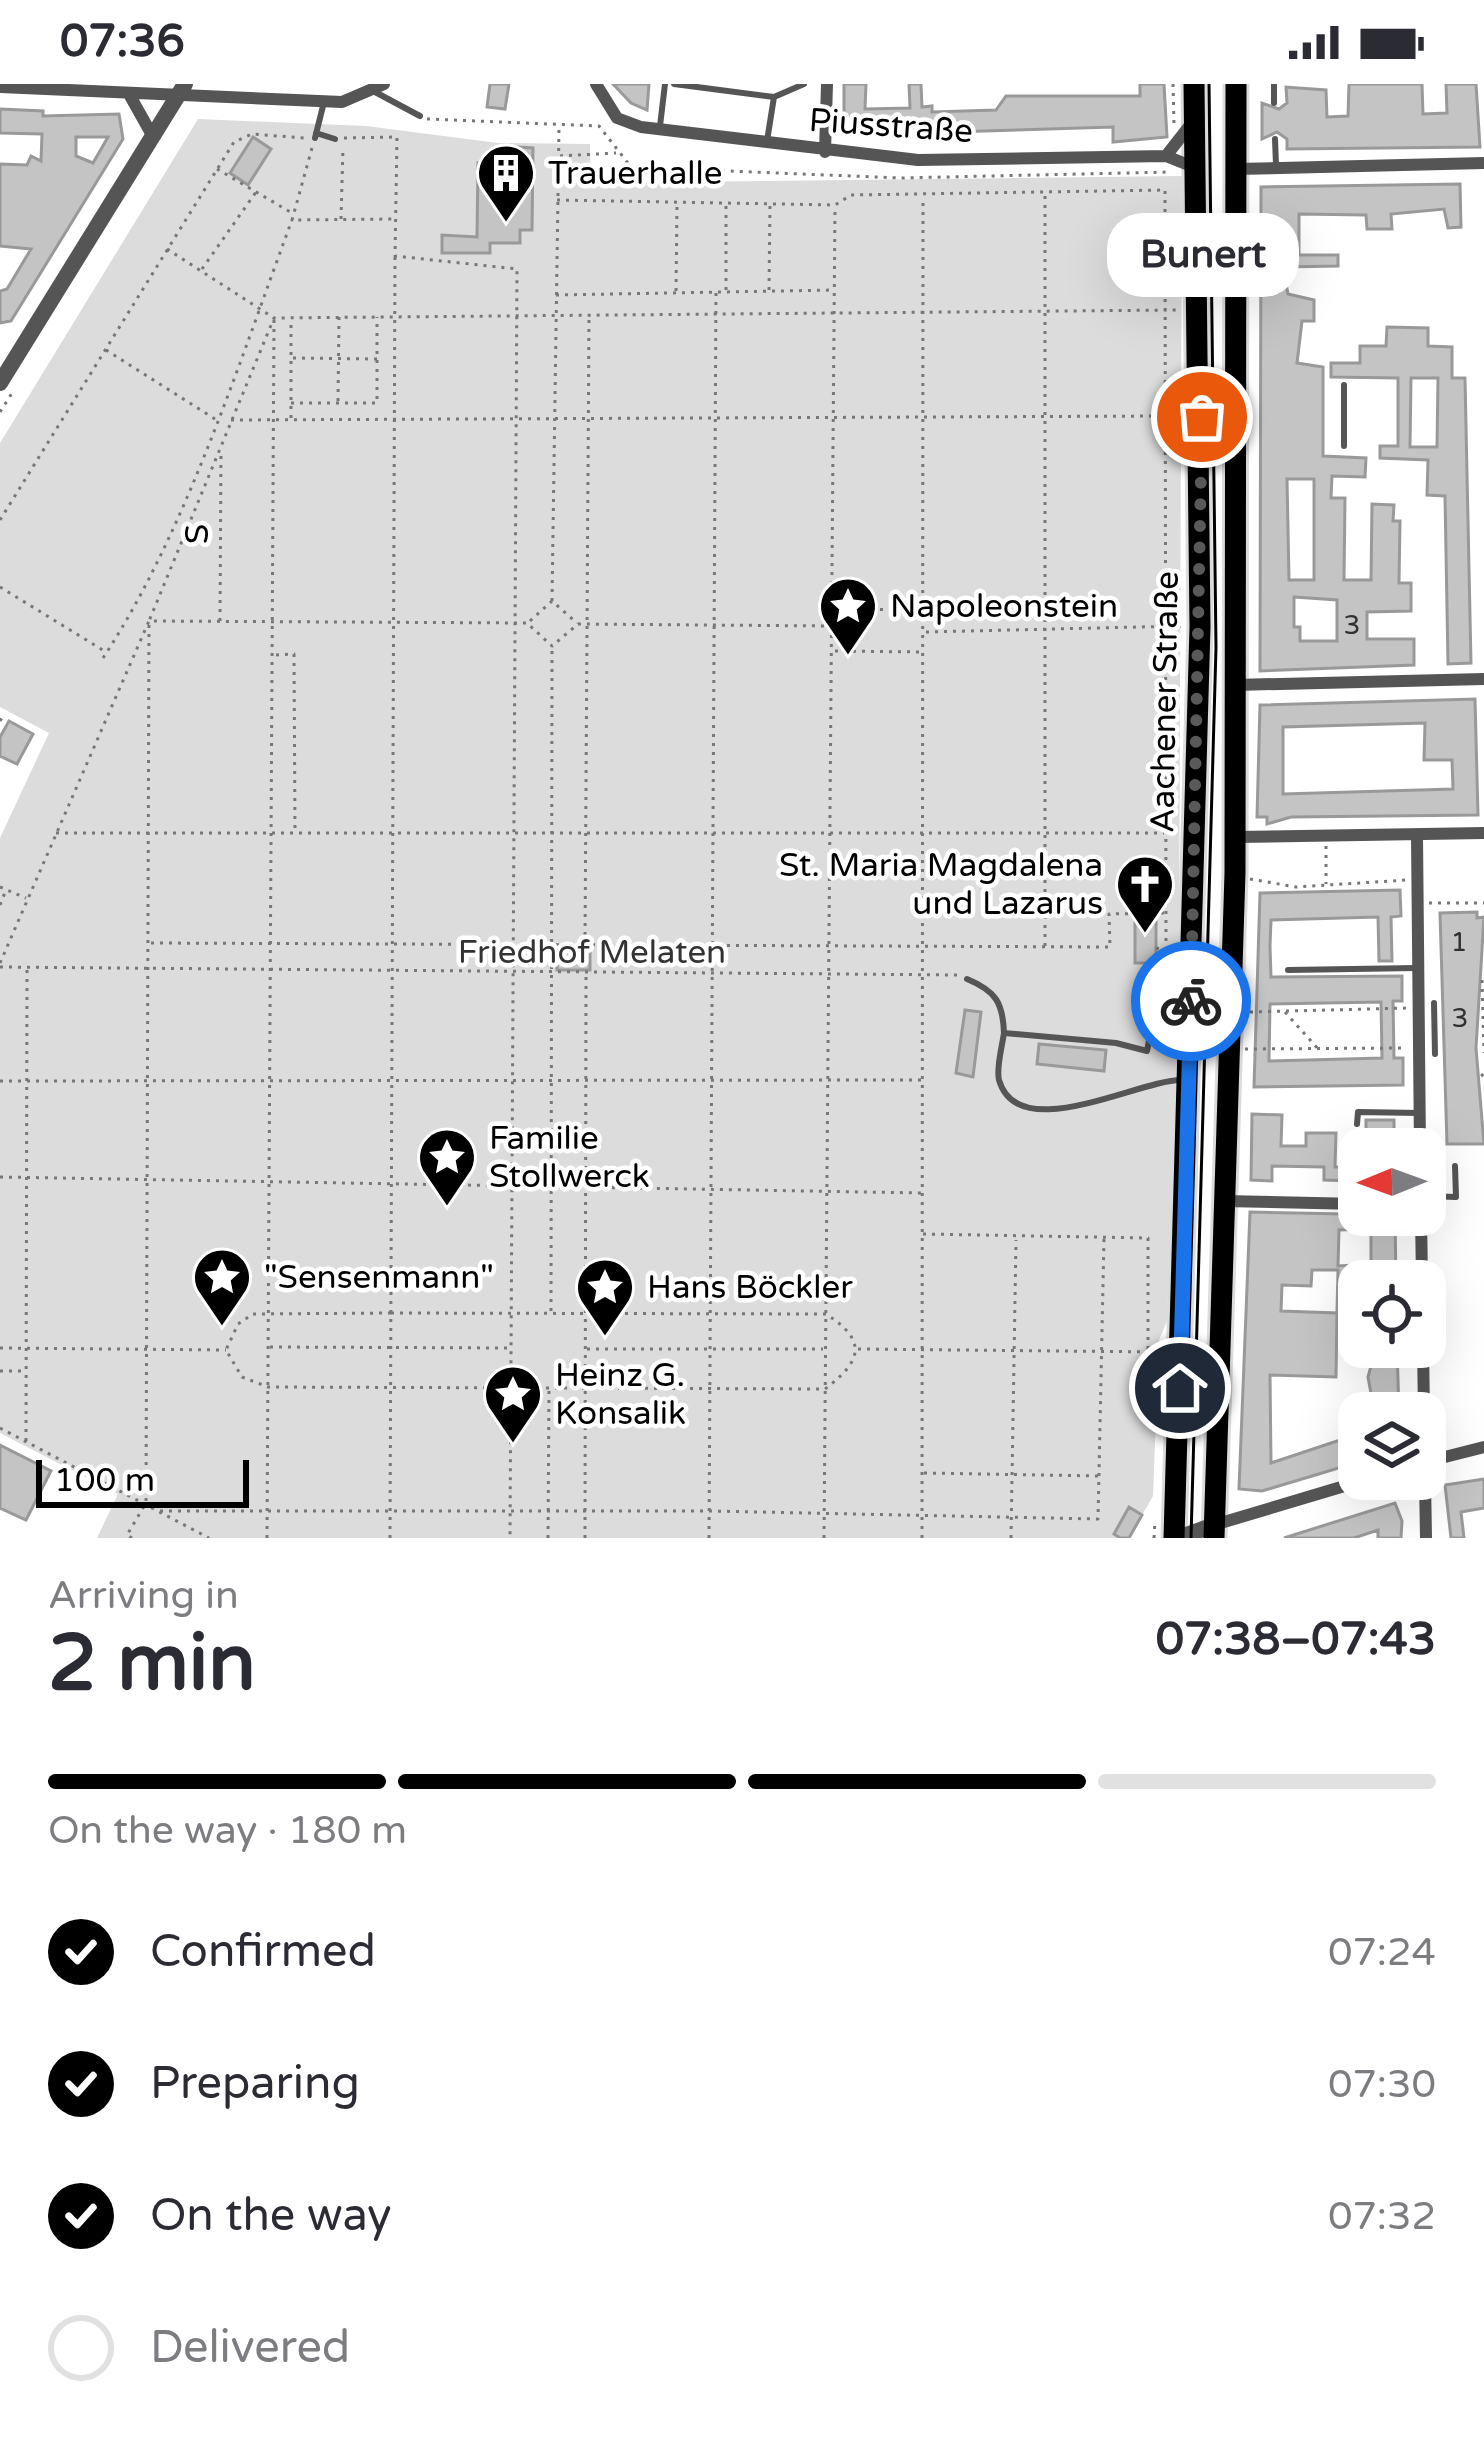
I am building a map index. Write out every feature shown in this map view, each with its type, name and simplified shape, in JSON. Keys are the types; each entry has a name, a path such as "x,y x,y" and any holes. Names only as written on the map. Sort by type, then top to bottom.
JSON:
{"main road":[{"name":"Aachener Straße","path":"1176,1538 1200,626 1191,170 1194,84"},
{"name":"Aachener Straße","path":"1214,1532 1235,873 1236,84"},
{"path":"1175,1497 1188,1518 1214,1532"}],"street":[{"name":"Piusstraße","path":"596,84 617,118 659,129 918,160 1166,156 1191,170"},
{"path":"825,152 827,84"},
{"path":"0,87 129,94 181,91 324,102 350,102 380,88"},
{"path":"0,383 181,91"},
{"path":"129,94 152,135"},
{"path":"1166,156 1195,119"},
{"path":"1236,169 1484,163"},
{"path":"1235,685 1484,679"},
{"path":"1235,836 1484,833"},
{"path":"1417,836 1419,1128"},
{"path":"1224,1201 1338,1204"},
{"path":"1446,1457 1484,1448"},
{"path":"1176,1538 1214,1532 1338,1489"},
{"path":"1425,1500 1426,1538"}],"lane":[{"path":"659,129 669,84 774,97 804,84"},
{"path":"1274,84 1274,103"},
{"path":"380,88 420,116"},
{"path":"767,144 774,97"},
{"path":"324,102 315,135 335,139"},
{"path":"1275,139 1276,167"},
{"path":"1344,385 1344,446"},
{"path":"1288,970 1416,968"},
{"path":"968,979 988,988 1003,1006 998,1078 1010,1100 1032,1111 1127,1093 1155,1080 1190,1079"},
{"path":"1434,1003 1435,1054"},
{"path":"1004,1034 1147,1051 1150,1028 1166,1009 1191,1005"},
{"path":"1357,1124 1358,1112 1419,1113"},
{"path":"1446,1197 1456,1197 1455,1166"}],"path":[{"path":"420,116 599,126 631,167"},
{"path":"130,616 149,621 527,623 552,601 559,125"},
{"path":"0,520 241,137 315,135 292,217 215,420 130,616 105,656 0,586"},
{"path":"341,219 344,138 397,137 390,1538"},
{"path":"558,156 620,153"},
{"path":"557,179 620,175 631,167"},
{"path":"557,170 631,167 900,178 1191,170"},
{"path":"217,169 292,217 395,219"},
{"path":"557,200 836,205 851,195 1165,190 1167,949"},
{"path":"202,270 256,192"},
{"path":"1045,193 1045,948"},
{"path":"922,1538 923,195"},
{"path":"676,293 677,201"},
{"path":"726,292 727,202"},
{"path":"769,291 770,203"},
{"path":"824,1538 836,205"},
{"path":"167,249 274,318 1166,310"},
{"path":"394,256 517,269 510,1538"},
{"path":"554,295 834,290"},
{"path":"709,1538 716,292"},
{"path":"291,404 377,403 377,316"},
{"path":"585,945 589,316"},
{"path":"338,403 339,317"},
{"path":"274,318 0,965 968,979"},
{"path":"267,1538 274,318"},
{"path":"291,318 291,420"},
{"path":"105,350 215,420"},
{"path":"291,358 377,358"},
{"path":"231,420 1166,416"},
{"name":"S","path":"220,622 221,446"},
{"path":"552,601 578,624"},
{"path":"833,609 923,610"},
{"path":"131,1538 127,1535 146,1503 149,621"},
{"path":"527,623 552,646 550,1313"},
{"path":"552,646 578,624 586,623 832,626"},
{"path":"923,632 1200,626"},
{"path":"833,651 923,652"},
{"path":"275,655 294,654 295,833"},
{"path":"56,833 1166,833"},
{"path":"1326,836 1326,886"},
{"path":"1235,873 1262,883 1326,886 1414,879"},
{"path":"0,905 3,889 27,898"},
{"path":"1415,904 1484,903"},
{"path":"148,944 1110,947 1109,914 1166,914"},
{"path":"1156,948 1193,947"},
{"path":"26,1441 23,1081 27,968"},
{"path":"585,1538 586,972"},
{"path":"1482,980 1484,1053"},
{"path":"1230,1011 1416,1008"},
{"path":"1284,1011 1319,1050"},
{"path":"1229,1048 1417,1047"},
{"path":"0,1081 923,1080"},
{"path":"0,1177 923,1193"},
{"path":"923,1234 1148,1238 1148,1352"},
{"path":"1011,1538 1016,1236"},
{"path":"160,1511 709,1511 1098,1519 1104,1238"},
{"path":"269,1312 826,1314 849,1328 856,1349 850,1370 826,1389 268,1388 242,1377 226,1350 238,1324 269,1312"},
{"path":"268,1347 510,1348"},
{"path":"0,1348 226,1350"},
{"path":"585,1348 826,1349"},
{"path":"856,1349 1175,1352"},
{"path":"0,1371 26,1371"},
{"path":"548,1538 549,1388"},
{"path":"0,1428 209,1538"},
{"path":"922,1473 1100,1477"}],"green space":[{"name":"Friedhof Melaten","path":"198,119 366,126 498,143 590,144 591,183 1182,176 1179,948 1167,1321 1159,1340 1153,1496 1129,1538 97,1538 118,1494 0,1433 0,838 49,733 0,707 0,443"}],"building":[{"path":"490,84 509,84 505,109 487,107"},
{"path":"613,84 649,84 647,110 631,103"},
{"path":"844,84 866,84 865,109 910,108 909,84 921,84 922,107 932,106 932,112 996,110 1006,96 1140,96 1140,84 1164,84 1167,137 1113,142 1113,127 851,135 851,117 844,117"},
{"path":"1349,84 1422,84 1423,114 1447,113 1446,84 1476,84 1480,147 1287,149 1287,139 1277,132 1262,139 1262,103 1279,109 1287,103 1286,87 1326,90 1327,117 1348,116"},
{"path":"0,109 43,111 43,116 119,114 123,139 11,321 0,323 0,291 7,289 31,249 0,246 0,164 27,165 31,156 41,161 42,134 0,133","holes":["76,137 108,137 93,163 76,156"]},
{"path":"253,137 271,149 248,185 230,173"},
{"path":"518,147 533,148 532,230 520,230 520,243 490,243 490,253 442,253 442,235 477,237 478,163 518,167"},
{"path":"1460,184 1461,227 1448,228 1444,209 1391,214 1392,229 1367,229 1366,215 1299,214 1299,255 1338,255 1338,266 1283,267 1288,294 1314,300 1314,321 1302,321 1297,363 1323,367 1323,456 1366,458 1365,477 1332,476 1331,498 1345,498 1344,580 1371,580 1372,504 1394,505 1393,521 1400,521 1399,583 1411,583 1411,611 1367,612 1367,639 1414,639 1414,665 1260,671 1261,187","holes":["1287,479 1314,479 1314,580 1289,580","1294,597 1337,600 1337,641 1300,641 1300,627 1294,627"]},
{"path":"1387,327 1428,328 1428,346 1452,347 1452,378 1465,378 1471,663 1448,664 1445,496 1427,495 1428,460 1380,458 1380,446 1398,446 1398,378 1331,377 1331,363 1360,363 1360,346 1386,346","holes":["1411,378 1438,378 1437,447 1410,447"]},
{"path":"1475,699 1478,815 1291,817 1267,824 1267,817 1257,817 1260,705","holes":["1425,723 1424,760 1452,760 1453,789 1283,794 1283,727"]},
{"path":"9,721 33,734 17,764 0,756 0,737"},
{"path":"1400,890 1401,916 1391,917 1392,961 1379,961 1378,917 1271,920 1270,946 1271,977 1402,976 1402,1001 1393,1001 1394,1058 1403,1058 1403,1085 1254,1087 1260,893","holes":["1381,1002 1382,1058 1269,1061 1270,1004"]},
{"path":"1477,912 1477,918 1484,917 1476,1048 1484,1144 1447,1144 1440,913"},
{"name":"St. Maria Magdalena und Lazarus","path":"1135,922 1156,922 1156,963 1135,963"},
{"path":"557,951 590,951 590,970 557,970"},
{"path":"965,1010 981,1012 973,1077 956,1073"},
{"path":"1039,1044 1106,1050 1104,1071 1037,1064"},
{"path":"1252,1114 1282,1115 1281,1146 1306,1146 1306,1133 1336,1133 1338,1180 1324,1180 1324,1167 1272,1166 1272,1181 1251,1180"},
{"path":"1366,1120 1394,1120 1394,1128 1366,1128"},
{"path":"1250,1212 1338,1214 1338,1270 1312,1270 1311,1286 1282,1285 1281,1311 1337,1313 1336,1377 1270,1375 1271,1463 1338,1441 1338,1468 1262,1491 1239,1489"},
{"path":"1371,1236 1395,1236 1396,1260 1371,1260"},
{"path":"1370,1368 1398,1368 1398,1392 1371,1392"},
{"path":"0,1445 51,1471 26,1520 0,1508"},
{"path":"1484,1479 1484,1508 1461,1512 1464,1538 1451,1538 1446,1485"},
{"path":"1395,1503 1402,1521 1401,1538 1378,1538 1378,1530 1354,1538 1284,1538"},
{"path":"1129,1507 1142,1515 1129,1538 1120,1538 1114,1534"}],"tram line":[{"path":"1191,1538 1216,647 1209,84"}],"way so far":[{"path":"1191,1001 1202,417"}],"place":[{"name":"Trauerhalle","path":"506,224"},
{"name":"Bunert","path":"1202,417"},
{"name":"Napoleonstein","path":"848,657"},
{"name":"St. Maria Magdalena und Lazarus","path":"1145,935"},
{"name":"Familie Stollwerck","path":"447,1208"},
{"name":"\"Sensenmann\"","path":"222,1328"},
{"name":"Hans Böckler","path":"605,1338"},
{"name":"Heinz G. Konsalik","path":"513,1445"}],"route":[{"path":"1180,1388 1191,1001"}]}
